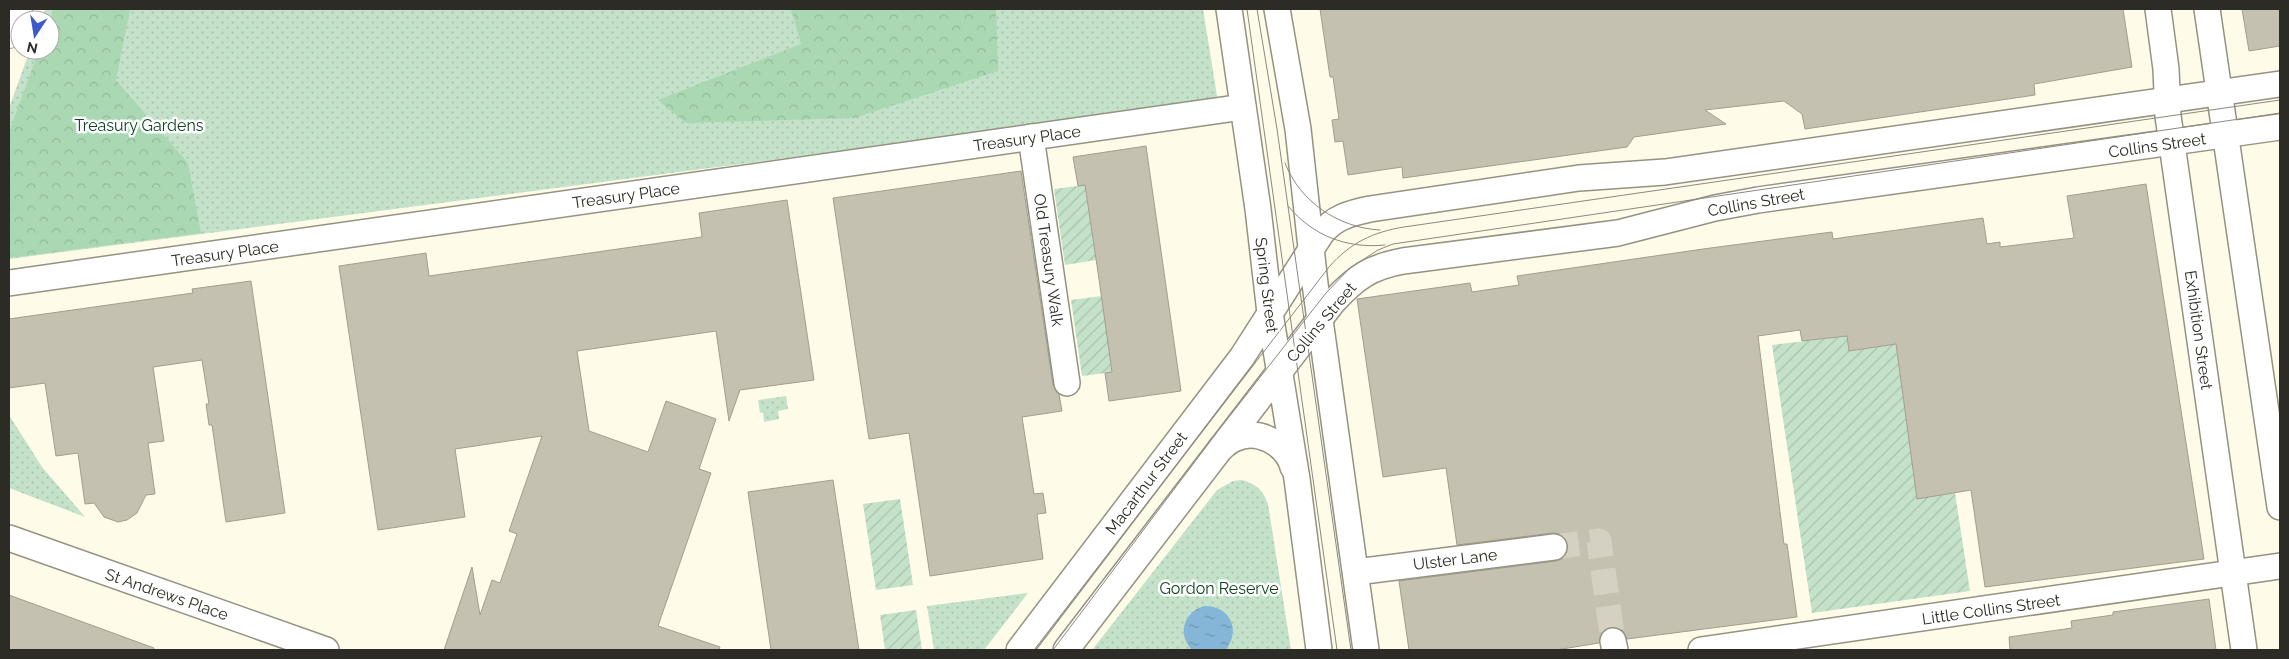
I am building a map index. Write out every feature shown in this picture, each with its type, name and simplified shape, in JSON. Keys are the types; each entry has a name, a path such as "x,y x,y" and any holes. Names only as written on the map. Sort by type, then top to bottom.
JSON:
{"main road":[{"path":"9,34 18,9"}],"street":[{"name":"Spring Street","path":"1228,9 1258,209 1270,313 1297,479 1319,650"},
{"path":"1277,9 1298,129 1310,248 1366,650"},
{"name":"Exhibition Street","path":"2158,9 2166,69 2166,100 2244,650"},
{"path":"2207,9 2280,507"},
{"path":"1305,190 1310,202 1322,211 1337,212 1579,178 1664,172 2280,84"},
{"name":"Treasury Place","path":"9,283 1243,107"},
{"name":"Collins Street","path":"1279,372 1320,319 1353,282 1382,265 1623,232 1715,208 1758,200 2280,127"},
{"name":"Old Treasury Walk","path":"1031,137 1067,384"},
{"path":"1270,313 1310,248 1333,221 1360,211 1381,207"},
{"name":"Macarthur Street","path":"1019,650 1238,361 1270,313"},
{"path":"1066,650 1279,372"},
{"path":"1220,449 1240,437 1261,437 1269,440 1284,451 1292,461 1297,479"},
{"name":"St Andrews Place","path":"9,538 326,650"},
{"name":"Ulster Lane","path":"1356,572 1554,547"},
{"name":"Little Collins Street","path":"1701,650 2280,566"}],"green space":[{"path":"130,9 116,80 188,163 201,233 9,258 9,132 35,60 60,60 60,10 54,10"},
{"path":"791,9 996,9 998,71 854,118 686,123 658,100 801,44"},
{"name":"Treasury Gardens","path":"1203,9 1218,102 9,259 9,108 26,60 60,60 60,10 45,10"},
{"path":"1085,185 1096,260 1065,265 1054,189"},
{"path":"1102,296 1113,372 1082,376 1071,300"},
{"path":"1847,336 1849,351 1896,344 1917,498 1955,493 1970,591 1812,613 1772,345"},
{"path":"786,396 788,409 778,411 779,419 764,422 763,412 760,413 758,400"},
{"path":"9,415 42,467 85,517 9,488"},
{"name":"Gordon Reserve","path":"1242,480 1258,488 1268,504 1291,650 1092,650 1217,490 1233,481"},
{"path":"900,499 913,585 876,590 863,504"},
{"path":"1028,593 984,650 934,650 927,606"},
{"path":"916,610 922,650 885,650 880,615"}],"water":[{"path":"1204,606 1221,610 1231,620 1233,635 1225,650 1192,650 1187,644 1184,625 1191,614"}],"building":[{"path":"1320,9 2123,9 2132,67 2034,84 2035,95 1805,129 1802,114 1784,101 1705,110 1726,124 1634,137 1627,147 1403,178 1402,167 1348,175 1343,141 1335,142 1332,120 1339,119 1333,77 1330,77"},
{"path":"2242,9 2280,9 2280,46 2249,51"},
{"path":"1146,146 1181,391 1109,401 1105,373 1112,372 1099,279 1085,185 1078,186 1073,157"},
{"path":"1021,171 1053,385 1059,394 1062,411 1022,417 1034,494 1043,493 1046,513 1037,514 1043,559 930,576 909,433 869,439 833,198"},
{"path":"2146,184 2204,559 1985,587 1971,490 1917,499 1896,344 1849,351 1847,336 1802,341 1800,330 1758,336 1784,544 1787,544 1797,617 1627,639 1623,631 1617,627 1610,627 1603,631 1599,643 1556,650 1409,650 1399,581 1556,561 1562,559 1567,553 1568,545 1565,538 1560,534 1553,533 1457,545 1446,468 1383,477 1357,299 1470,283 1472,292 1519,285 1517,276 1703,249 1832,232 1833,239 1983,218 1987,244 2000,242 2000,247 2074,238 2067,196"},
{"path":"787,200 814,380 740,390 729,421 716,331 577,351 589,431 648,452 666,401 716,419 699,469 711,473 658,626 720,647 719,650 444,650 472,567 480,615 492,580 500,583 517,534 509,531 542,436 455,449 465,517 378,530 339,266 426,253 429,276 702,237 699,213"},
{"path":"251,281 285,513 226,522 212,425 209,425 206,404 209,404 202,360 153,367 164,441 148,443 155,494 146,495 137,513 127,520 118,522 104,517 94,503 85,504 78,453 56,456 45,383 9,388 9,319 193,293 192,289"},
{"path":"833,480 859,650 771,650 748,492"},
{"path":"9,595 154,648 154,650 9,650"},
{"path":"2209,599 2216,650 2010,650 2009,637 2072,628 2071,621 2113,615 2113,612"}],"tunnel":[{"path":"1554,547 1599,541 1613,641"}],"tram line":[{"path":"1247,9 1337,650"},
{"path":"1257,9 1277,129 1351,650"},
{"path":"1034,650 1329,267 1345,251 1372,236 1404,227 2280,100"},
{"path":"1053,650 1218,431 1326,293 1350,268 1378,250 1393,244 2280,113"},
{"path":"1285,163 1300,190 1323,210 1350,224 1380,230"},
{"path":"1288,206 1308,225 1331,238 1357,245 1385,245"}]}
